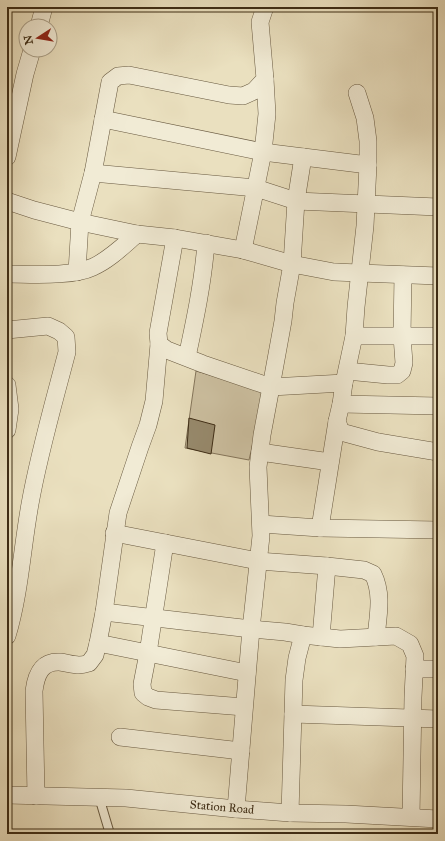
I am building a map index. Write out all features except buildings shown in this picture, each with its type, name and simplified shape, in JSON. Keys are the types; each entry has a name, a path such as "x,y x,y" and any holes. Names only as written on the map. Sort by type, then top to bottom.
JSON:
{"street":[{"path":"41,18 44,7"},
{"path":"243,250 263,152 266,114 265,79 260,22 266,7"},
{"path":"7,157 12,115 30,58"},
{"path":"77,272 80,222 93,173 110,82 118,76 130,75 229,95 243,96 254,91 265,79"},
{"path":"320,528 337,422 354,336 365,226 368,141 365,118 357,93"},
{"path":"103,120 263,152 368,165"},
{"path":"236,809 251,629 262,536 258,467 262,434 272,387 292,264 296,201 303,157"},
{"path":"93,173 256,188 296,201 438,207"},
{"path":"7,201 80,222 137,234 175,238 243,250 292,264 334,272 438,276"},
{"path":"7,274 58,274 77,272 93,268 137,234"},
{"path":"36,796 35,681 40,670 47,664 58,662 80,665 88,663 95,655 104,612 114,533 118,514 123,495 148,425 154,401 159,344 158,333 175,238"},
{"path":"187,357 205,259 206,243"},
{"path":"159,344 166,350 272,387 346,377 397,375 402,371 404,363 402,336 403,275"},
{"path":"7,330 48,326 66,336 67,352 35,476 14,611 7,636"},
{"path":"354,336 438,336"},
{"path":"7,385 10,409 7,430"},
{"path":"341,404 438,406"},
{"path":"337,422 341,432 378,442 438,452"},
{"path":"260,452 330,462"},
{"path":"261,524 320,528 438,530"},
{"path":"114,533 258,561 364,570 373,574 377,582 379,597 376,637"},
{"path":"165,543 142,684 143,692 148,697 156,700 244,707"},
{"path":"321,637 326,566"},
{"path":"104,612 340,639 396,636 410,644 415,656 412,719 411,817"},
{"path":"290,813 294,680 297,658 303,635"},
{"path":"98,643 247,673"},
{"path":"414,669 438,669"},
{"path":"293,714 438,719"},
{"path":"120,737 241,751"},
{"name":"Station Road","path":"7,795 126,798 290,813 346,814 438,819"}],"lane":[{"path":"99,797 110,834"}],"shaded area":[{"path":"196,371 265,390 249,460 185,448"}]}
